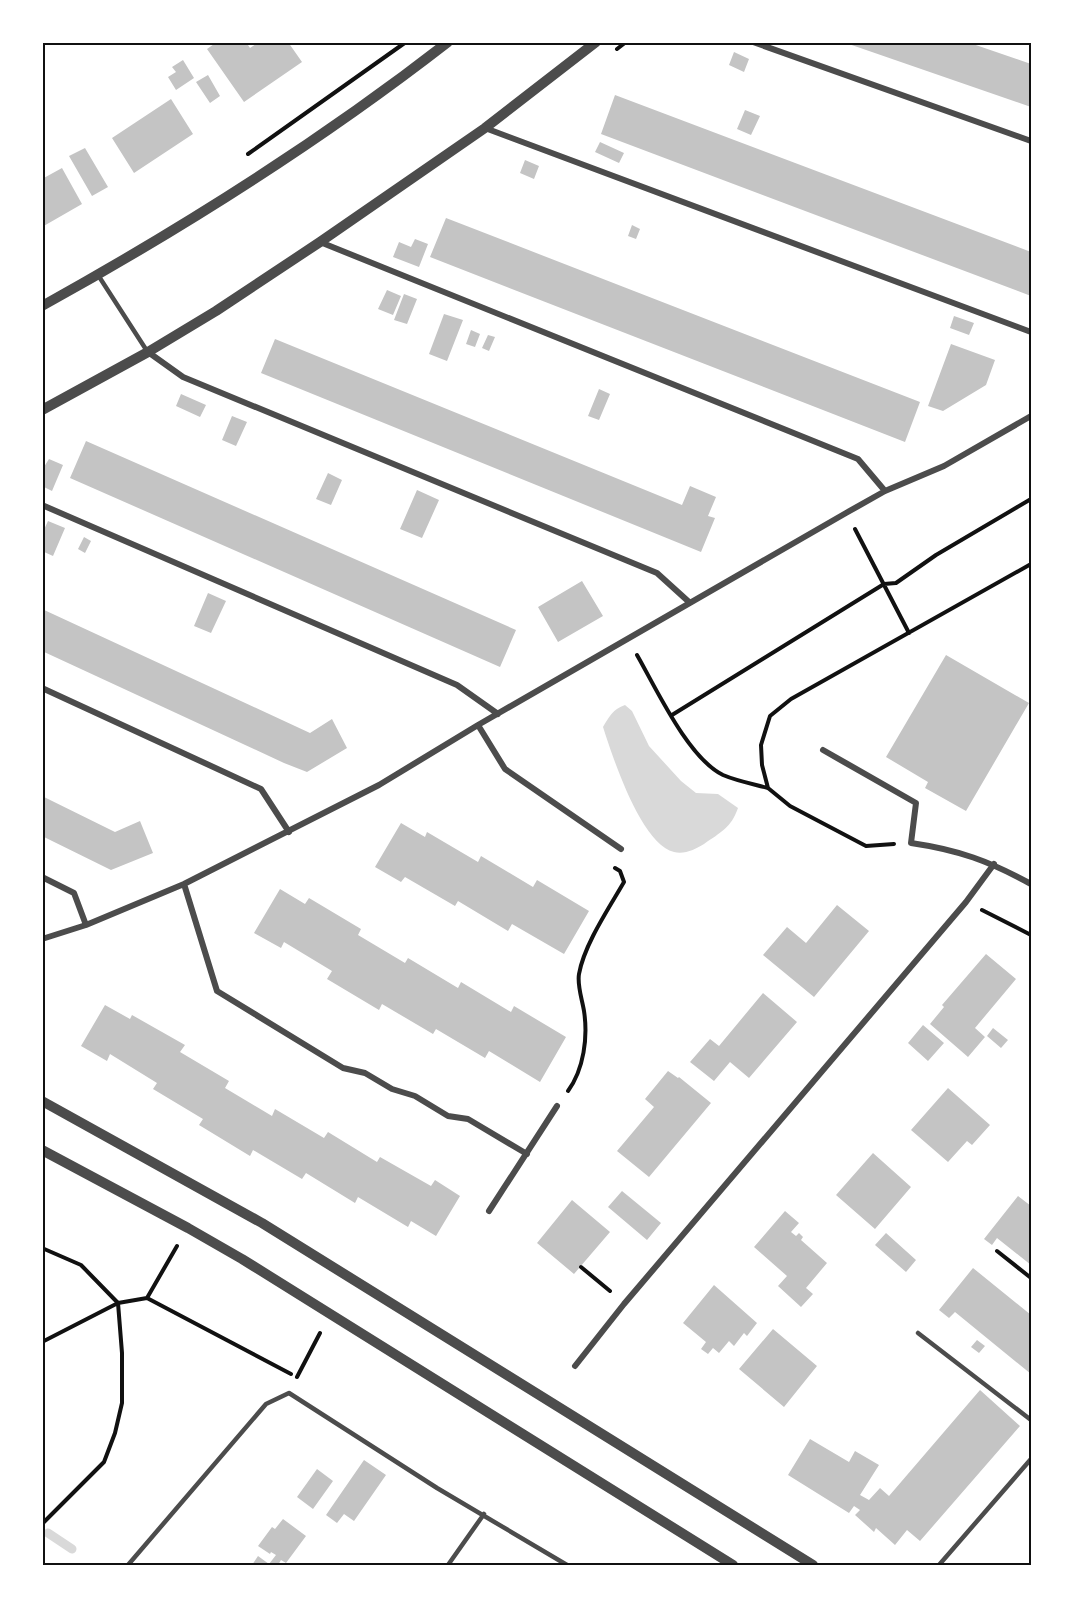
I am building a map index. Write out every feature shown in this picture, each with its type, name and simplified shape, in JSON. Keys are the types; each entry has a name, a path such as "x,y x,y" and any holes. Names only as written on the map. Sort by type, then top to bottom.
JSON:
{"street":[{"path":"42,306 98,275 271,168 448,42"},
{"path":"42,410 148,352 216,311 320,242 485,128 596,42"},
{"path":"753,42 1031,141"},
{"path":"485,128 1031,332"},
{"path":"320,242 858,459 885,491"},
{"path":"148,352 183,377 657,573 689,602"},
{"path":"42,939 86,925 184,884 379,785 689,602 846,513 885,491 944,466 1031,416"},
{"path":"42,505 457,686 498,714"},
{"path":"42,688 261,789 290,832"},
{"path":"478,725 505,769 621,849"},
{"path":"823,750 916,804 911,843 946,848 994,864 1031,884"},
{"path":"574,1366 624,1304 966,902 994,864"},
{"path":"42,877 74,893 86,925"},
{"path":"184,884 217,991 343,1068 365,1073 392,1089 415,1096 448,1116 468,1119 527,1154"},
{"path":"42,1101 262,1223 813,1565"},
{"path":"489,1211 557,1106"},
{"path":"42,1150 188,1228 733,1565"}],"lane":[{"path":"98,275 148,352"},
{"path":"918,1333 1031,1420"},
{"path":"128,1565 267,1404 289,1393 437,1488 567,1565"},
{"path":"939,1565 1031,1459"},
{"path":"448,1565 484,1514"}],"path":[{"path":"243,158 406,42"},
{"path":"672,715 884,584 896,584 936,555 1031,499"},
{"path":"846,513 909,633"},
{"path":"768,788 762,765 761,745 770,716 791,699 1031,564"},
{"path":"628,639 690,746 708,765 723,775 768,788 790,806 866,846 911,843"},
{"path":"557,1106 575,1081 585,1045 585,1021 578,978 581,961 624,882 620,871 612,867 621,849"},
{"path":"966,902 1031,936"},
{"path":"147,1298 188,1228"},
{"path":"42,1248 81,1265 118,1303 122,1353 122,1403 115,1433 104,1462 42,1524"},
{"path":"997,1251 1031,1278"},
{"path":"580,1267 624,1304"},
{"path":"42,1341 118,1303 147,1298 297,1377"},
{"path":"289,1393 330,1314"}],"shaded area":[{"path":"625,705 632,711 649,746 681,781 696,793 718,794 738,808 725,829 697,848 678,853 662,846 650,833 630,798 603,727 614,711"}],"building":[{"path":"217,42 246,42 250,48 259,42 288,42 302,62 244,102 207,49"},
{"path":"843,42 967,42 1031,64 1031,107"},
{"path":"734,52 749,59 744,72 729,65"},
{"path":"183,60 194,78 176,90 168,77 176,72 172,67"},
{"path":"208,75 220,96 210,103 196,82"},
{"path":"615,95 1031,252 1031,296 601,134"},
{"path":"171,99 193,134 134,173 112,138"},
{"path":"745,110 760,116 751,135 737,129"},
{"path":"600,142 624,153 619,163 595,152"},
{"path":"85,148 108,187 92,196 69,156"},
{"path":"525,160 539,166 534,179 520,173"},
{"path":"62,168 82,204 42,227 42,179"},
{"path":"446,218 920,402 905,442 430,257"},
{"path":"632,225 640,229 636,239 628,236"},
{"path":"415,239 428,244 419,267 393,257 399,242 411,247"},
{"path":"387,290 401,296 393,315 378,309"},
{"path":"404,294 417,299 407,324 394,320"},
{"path":"444,314 463,320 447,361 429,354"},
{"path":"954,316 974,323 969,335 950,328"},
{"path":"471,330 480,334 475,347 466,344"},
{"path":"488,335 495,337 489,351 482,348"},
{"path":"275,339 682,505 690,486 716,497 708,516 715,518 701,552 261,373"},
{"path":"951,344 995,360 986,385 943,411 928,406"},
{"path":"599,389 610,394 599,420 588,416"},
{"path":"181,394 206,405 200,417 176,406"},
{"path":"232,416 247,422 236,446 222,440"},
{"path":"86,441 516,630 500,667 70,478"},
{"path":"49,459 63,465 52,491 42,486 42,470"},
{"path":"328,473 342,480 331,505 316,499"},
{"path":"417,490 439,500 422,538 400,529"},
{"path":"48,521 65,528 53,556 42,551 42,534"},
{"path":"84,537 91,541 85,553 78,549"},
{"path":"582,581 603,616 558,642 538,607"},
{"path":"208,593 226,601 211,633 194,626"},
{"path":"42,609 310,733 332,719 347,748 307,772 284,763 42,651"},
{"path":"946,655 1029,703 966,811 925,788 928,782 886,757"},
{"path":"42,796 115,832 140,821 153,853 111,870 42,836"},
{"path":"401,823 425,837 427,832 478,862 481,856 533,887 537,880 589,911 564,954 512,924 508,931 458,901 455,906 405,877 401,882 375,867"},
{"path":"280,889 305,904 309,898 361,929 358,935 405,963 408,958 458,988 461,982 511,1012 514,1006 566,1037 540,1082 489,1051 485,1058 436,1029 433,1034 382,1004 379,1010 327,979 332,971 284,942 281,948 254,933"},
{"path":"837,905 869,931 814,997 763,955 787,927 806,943"},
{"path":"986,954 1016,979 975,1028 985,1037 968,1057 930,1024 944,1007 942,1005"},
{"path":"763,993 797,1022 749,1078 730,1062 714,1081 690,1062 710,1039 719,1046"},
{"path":"105,1005 130,1019 132,1015 185,1045 180,1052 229,1081 225,1088 272,1116 275,1109 324,1138 328,1132 377,1162 380,1157 431,1186 435,1180 460,1196 436,1236 411,1221 408,1227 358,1197 355,1203 306,1173 302,1179 253,1150 250,1156 199,1125 203,1119 153,1089 157,1083 110,1054 107,1061 81,1046"},
{"path":"923,1025 944,1043 928,1061 908,1043"},
{"path":"993,1028 1008,1040 1001,1048 987,1036"},
{"path":"668,1071 711,1103 649,1177 617,1151 654,1107 645,1099"},
{"path":"948,1088 990,1125 972,1145 967,1141 948,1162 911,1130"},
{"path":"873,1153 911,1187 875,1229 836,1195"},
{"path":"622,1191 661,1223 647,1240 608,1207"},
{"path":"1018,1196 1031,1206 1031,1265 997,1238 992,1245 984,1239"},
{"path":"572,1200 610,1232 574,1274 537,1243"},
{"path":"785,1211 799,1223 791,1232 796,1236 799,1233 803,1237 801,1240 827,1263 806,1288 813,1294 801,1307 778,1286 787,1276 754,1247"},
{"path":"886,1233 916,1260 906,1272 875,1245"},
{"path":"973,1268 1031,1315 1031,1374 955,1312 949,1318 939,1310"},
{"path":"714,1285 757,1323 747,1336 744,1333 734,1346 729,1341 719,1353 713,1348 708,1354 701,1349 706,1342 683,1323"},
{"path":"773,1329 817,1366 784,1407 739,1369"},
{"path":"977,1340 985,1346 979,1353 971,1347"},
{"path":"980,1390 1020,1426 920,1541 907,1530 895,1545 876,1528 874,1532 855,1515 860,1510 854,1506 849,1513 788,1475 810,1439 849,1462 855,1451 879,1465 860,1495 869,1500 880,1488 889,1496"},
{"path":"364,1460 386,1475 354,1521 344,1514 337,1523 326,1515"},
{"path":"317,1469 333,1481 313,1509 297,1497"},
{"path":"283,1519 306,1536 286,1563 281,1560 278,1565 252,1565 258,1556 269,1564 276,1555 258,1546 272,1527 275,1529"}],"waterway":[{"path":"48,1533 72,1549"}]}
